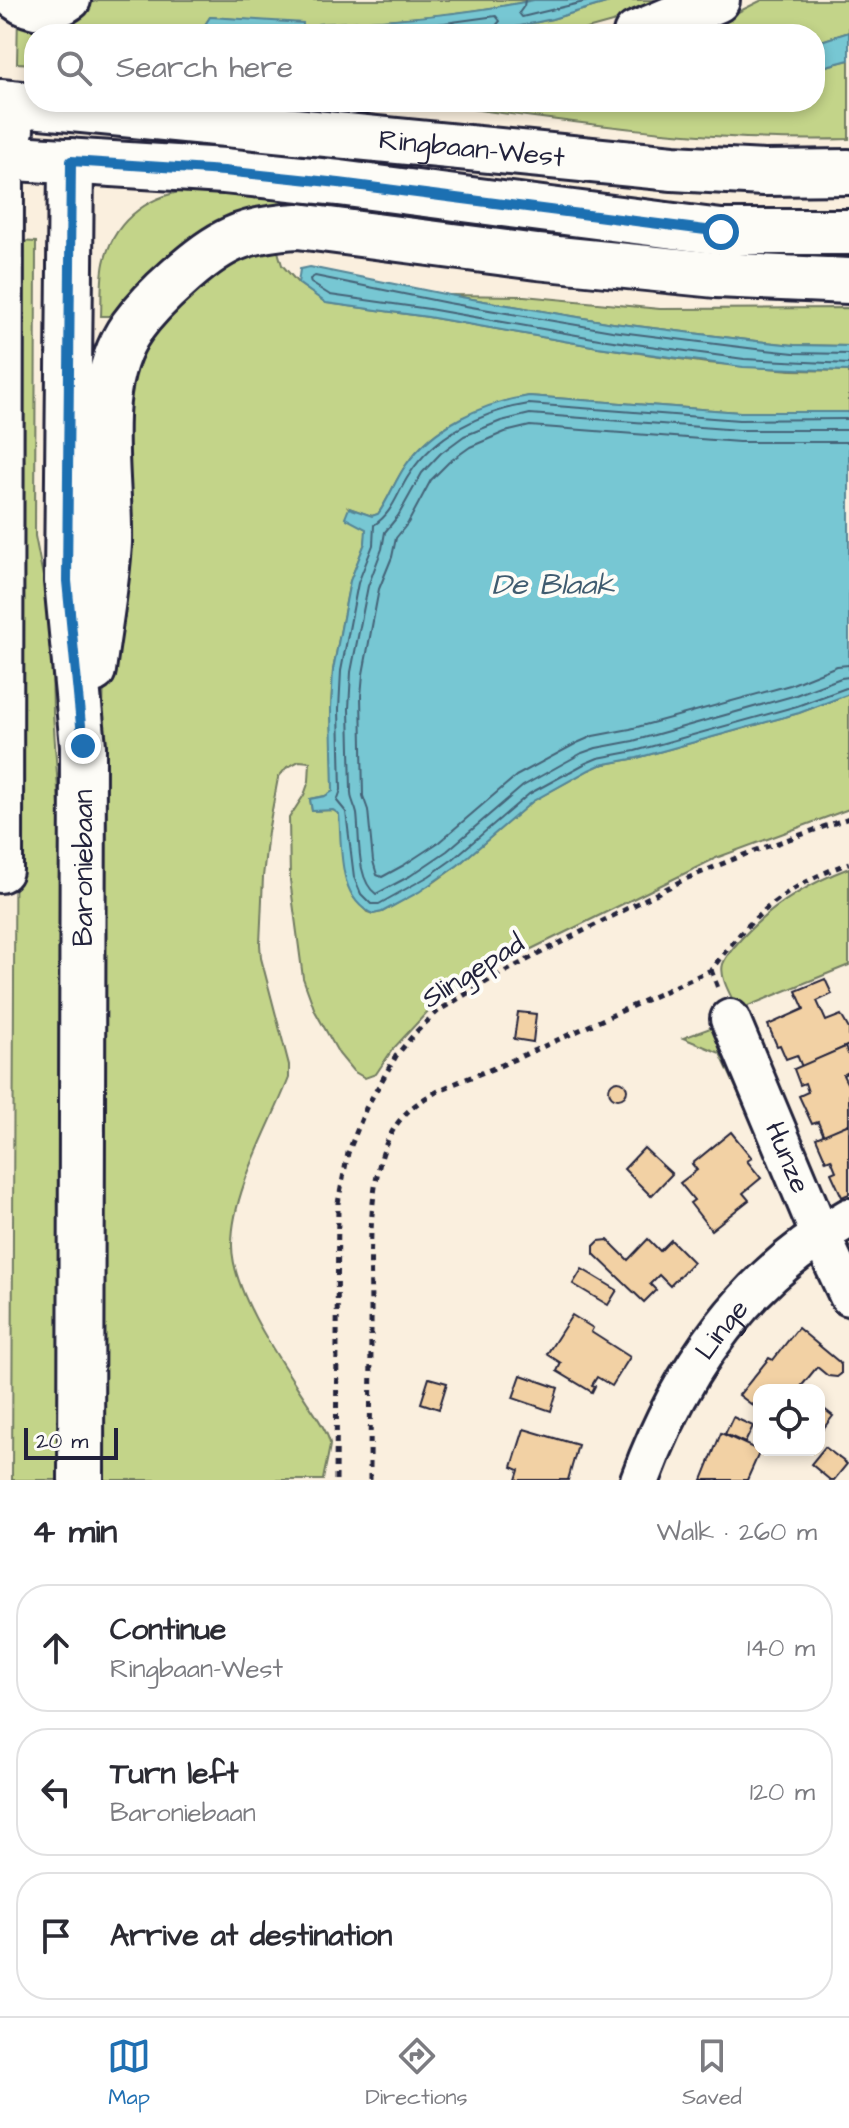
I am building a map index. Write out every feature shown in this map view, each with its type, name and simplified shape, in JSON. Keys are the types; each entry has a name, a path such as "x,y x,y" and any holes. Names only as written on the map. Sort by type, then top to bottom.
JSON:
{"main road":[{"path":"660,24 717,0"},
{"path":"0,870 0,157 19,102"},
{"path":"28,112 71,161"},
{"name":"Ringbaan-West","path":"118,112 673,168 764,173 849,172"},
{"name":"Ringbaan-West","path":"0,157 224,171 721,232 849,232"},
{"name":"Baroniebaan","path":"71,161 67,581 83,746 81,1480"},
{"path":"83,746 109,544 107,409 113,367 131,328 156,298 211,251 240,234 298,226 537,257 701,274 849,281"}],"street":[{"path":"15,0 28,8 50,10 71,0"},
{"name":"Hunze","path":"730,1019 835,1226 849,1296"},
{"name":"Linge","path":"640,1480 655,1438 682,1387 719,1330 761,1282 795,1253 835,1226"}],"path":[{"name":"Slingepad","path":"336,1480 338,1203 348,1153 366,1108 396,1056 438,1011 548,949 683,880 849,818"},
{"path":"370,1480 372,1219 377,1174 386,1146 399,1121 419,1102 440,1091 711,970 765,908 786,893 849,863"}],"green space":[{"path":"98,0 534,0 453,14 318,24 210,17 205,24 24,24 24,63 17,63 18,14"},
{"path":"616,0 677,0 605,24 529,24"},
{"path":"762,0 849,0 849,32 825,40 825,24 712,24"},
{"path":"849,60 849,139 696,135 495,112 825,112 825,66"},
{"path":"194,190 243,192 285,200 281,221 127,316 101,316 103,266 118,231 150,202"},
{"path":"17,241 36,242 35,536 51,617 53,713 62,852 65,1480 12,1480"},
{"path":"277,248 282,265 298,283 327,303 707,363 849,371 849,412 740,412 529,396 511,400 460,419 431,438 406,465 378,514 372,516 349,508 367,529 365,543 350,581 333,670 334,791 310,799 312,811 333,810 339,814 346,879 354,898 367,912 382,912 433,883 533,801 600,765 637,758 799,713 849,694 849,809 716,858 458,988 429,1010 392,1050 376,1074 365,1078 353,1071 339,1054 315,1011 303,978 290,880 289,818 304,795 309,781 310,762 299,761 286,768 278,778 268,832 260,944 289,1065 289,1078 245,1181 238,1203 232,1244 234,1263 248,1304 329,1439 323,1480 99,1480 102,739 121,400 151,331 211,274 242,258"},
{"path":"449,295 524,296 660,309 849,308 849,346 794,345 613,323"},
{"path":"849,868 849,965 738,1010 723,975 726,957 777,906 819,881"},
{"path":"713,1027 779,1182 720,1053 683,1038"}],"water":[{"path":"534,0 616,0 529,24 318,24 373,21 480,10"},
{"path":"210,17 303,23 303,24 205,24"},
{"path":"849,32 849,60 825,66 825,40"},
{"path":"310,267 613,323 794,345 849,346 849,371 743,367 326,303 298,283 300,269"},
{"name":"De Blaak","path":"529,396 740,412 849,412 849,694 799,713 589,770 533,801 458,865 419,892 373,914 361,907 347,884 339,814 333,810 312,811 310,799 333,791 333,670 350,581 365,543 366,529 345,518 349,508 372,516 378,514 406,465 444,428 494,404"}],"building":[{"path":"825,979 832,994 817,1001 826,1021 841,1015 849,1029 849,1045 802,1067 797,1055 786,1059 768,1025 804,1009 796,991"},
{"path":"518,1012 536,1014 533,1042 514,1039"},
{"path":"845,1047 849,1056 849,1072 843,1075 849,1087 849,1124 824,1136 818,1122 812,1124 799,1096 808,1092 805,1083 800,1085 794,1069"},
{"path":"618,1081 627,1090 618,1099 609,1090"},
{"path":"849,1124 849,1194 842,1197 831,1173 836,1171 831,1159 826,1161 816,1138"},
{"path":"731,1132 752,1158 747,1161 761,1178 743,1193 749,1200 711,1230 690,1203 694,1200 680,1183 697,1170 692,1164"},
{"path":"644,1148 672,1174 651,1196 624,1169"},
{"path":"648,1239 660,1251 671,1240 693,1262 670,1286 659,1275 650,1284 656,1290 644,1302 594,1254 594,1246 599,1241 608,1240 628,1260"},
{"path":"582,1269 617,1290 608,1305 573,1284"},
{"path":"572,1315 593,1328 591,1332 630,1357 612,1386 597,1377 592,1392 557,1371 561,1363 547,1354"},
{"path":"798,1328 839,1362 841,1374 828,1376 817,1367 803,1384 753,1384 753,1406 739,1395 769,1358 773,1360"},
{"path":"521,1375 558,1388 551,1411 513,1398"},
{"path":"429,1378 447,1383 439,1409 421,1403"},
{"path":"825,1410 833,1416 825,1426"},
{"path":"733,1417 753,1426 745,1443 725,1434"},
{"path":"524,1429 578,1445 568,1480 516,1480 519,1470 512,1467"},
{"path":"721,1433 753,1448 753,1456 758,1456 747,1480 702,1480"},
{"path":"825,1447 847,1464 834,1480 830,1480 811,1464 818,1456 825,1456"}],"route":[{"path":"83,746 67,581 71,161 224,171 339,183 721,232"}]}
